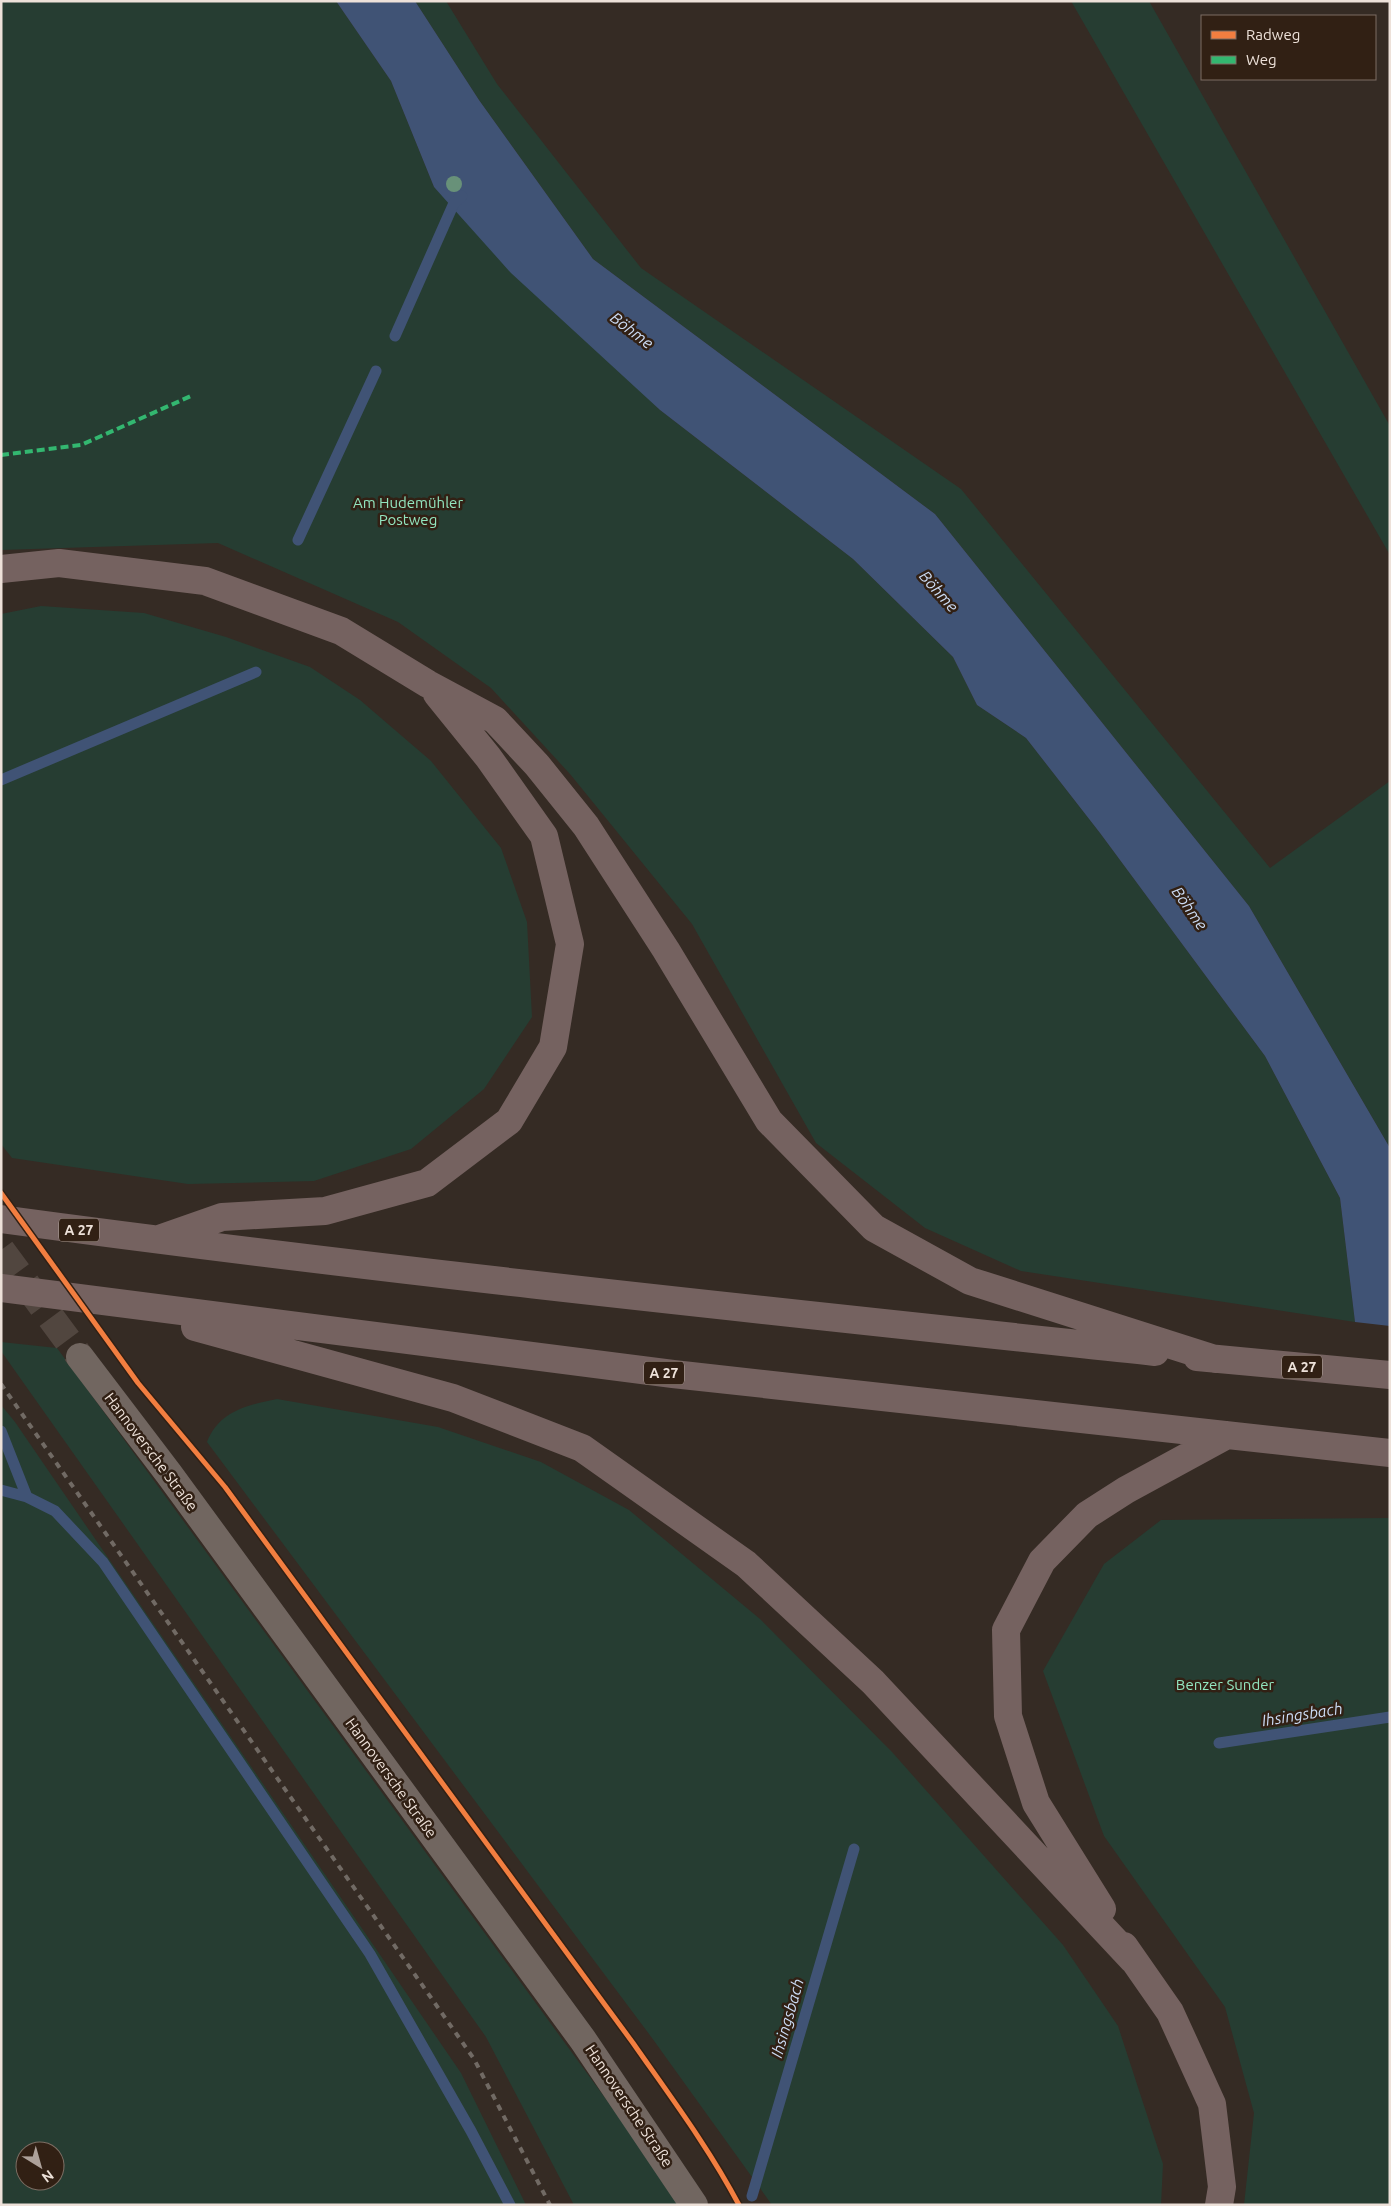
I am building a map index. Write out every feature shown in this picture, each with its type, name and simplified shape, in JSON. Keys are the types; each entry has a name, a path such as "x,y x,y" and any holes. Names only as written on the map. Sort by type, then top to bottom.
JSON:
{"highway":[{"path":"1,569 58,564 205,581 342,631 428,684 495,720 549,780 586,826 666,950 769,1120 874,1228 970,1281 1215,1359"},
{"path":"156,1240 222,1217 325,1211 427,1183 509,1121 553,1047 570,944 544,836 488,757 428,684"},
{"name":"A 27","path":"1,1219 156,1240 695,1303 1215,1359 1390,1375"},
{"name":"A 27","path":"1,1288 673,1374 1390,1453"},
{"path":"102,1301 452,1398 582,1448 753,1571 873,1682 1133,1960"},
{"path":"1219,2205 1222,2187 1212,2104 1170,2012 1133,1960 1036,1803 1008,1716 1006,1630 1042,1561 1087,1515 1126,1490 1227,1435"}],"main road":[{"name":"Hannoversche Straße","path":"80,1358 180,1490 583,2040 694,2205"}],"green space":[{"name":"Am Hudemühler Postweg","path":"1,1 336,1 391,81 434,187 660,410 853,559 953,657 977,705 1026,738 1100,833 1265,1056 1340,1198 1355,1322 1021,1271 925,1228 816,1143 692,924 570,774 491,688 398,622 218,543 1,550"},
{"path":"415,1 446,1 497,84 641,268 961,489 1270,868 1390,781 1390,1148 1249,906 935,514 593,259 479,100"},
{"path":"1071,1 1149,1 1390,426 1390,555"},
{"path":"41,606 144,613 226,637 310,667 360,700 431,761 501,848 527,922 532,1017 484,1089 411,1149 314,1181 188,1184 12,1158 1,1144 1,614"},
{"path":"1,1342 57,1348 657,2169 678,2205 574,2205 486,2037 1,1351"},
{"path":"277,1399 438,1427 541,1462 629,1510 760,1619 892,1752 1063,1945 1118,2026 1163,2164 1161,2205 772,2205 652,2038 207,1442 212,1431 219,1423 235,1411"},
{"path":"1,1405 15,1422 461,2073 526,2205 1,2205"},
{"name":"Benzer Sunder","path":"1390,1518 1390,2205 1244,2205 1254,2113 1225,2007 1104,1836 1043,1671 1104,1564 1161,1520"}],"water":[{"name":"Böhme","path":"336,1 415,1 479,100 593,259 935,514 1249,906 1390,1148 1390,1326 1355,1322 1340,1198 1265,1056 1100,833 1026,738 977,705 953,657 853,559 660,410 511,273 434,187 391,81"}],"waterway":[{"path":"395,336 454,203 462,196"},
{"path":"298,540 376,371"},
{"path":"1,780 256,672"},
{"path":"1,1431 27,1497"},
{"path":"1,1490 27,1497 55,1511 103,1562 370,1954 471,2131 510,2205"},
{"name":"Ihsingsbach","path":"1219,1743 1390,1717"},
{"name":"Ihsingsbach","path":"752,2196 854,1849"}],"tunnel":[{"path":"1,1250 80,1357"}],"railway":[{"path":"1,1384 474,2059 550,2205"}],"marked path":[{"path":"1,455 81,445 191,396"}],"cycle path":[{"path":"1,1193 138,1383 225,1487 633,2043 702,2143 739,2205"}]}
